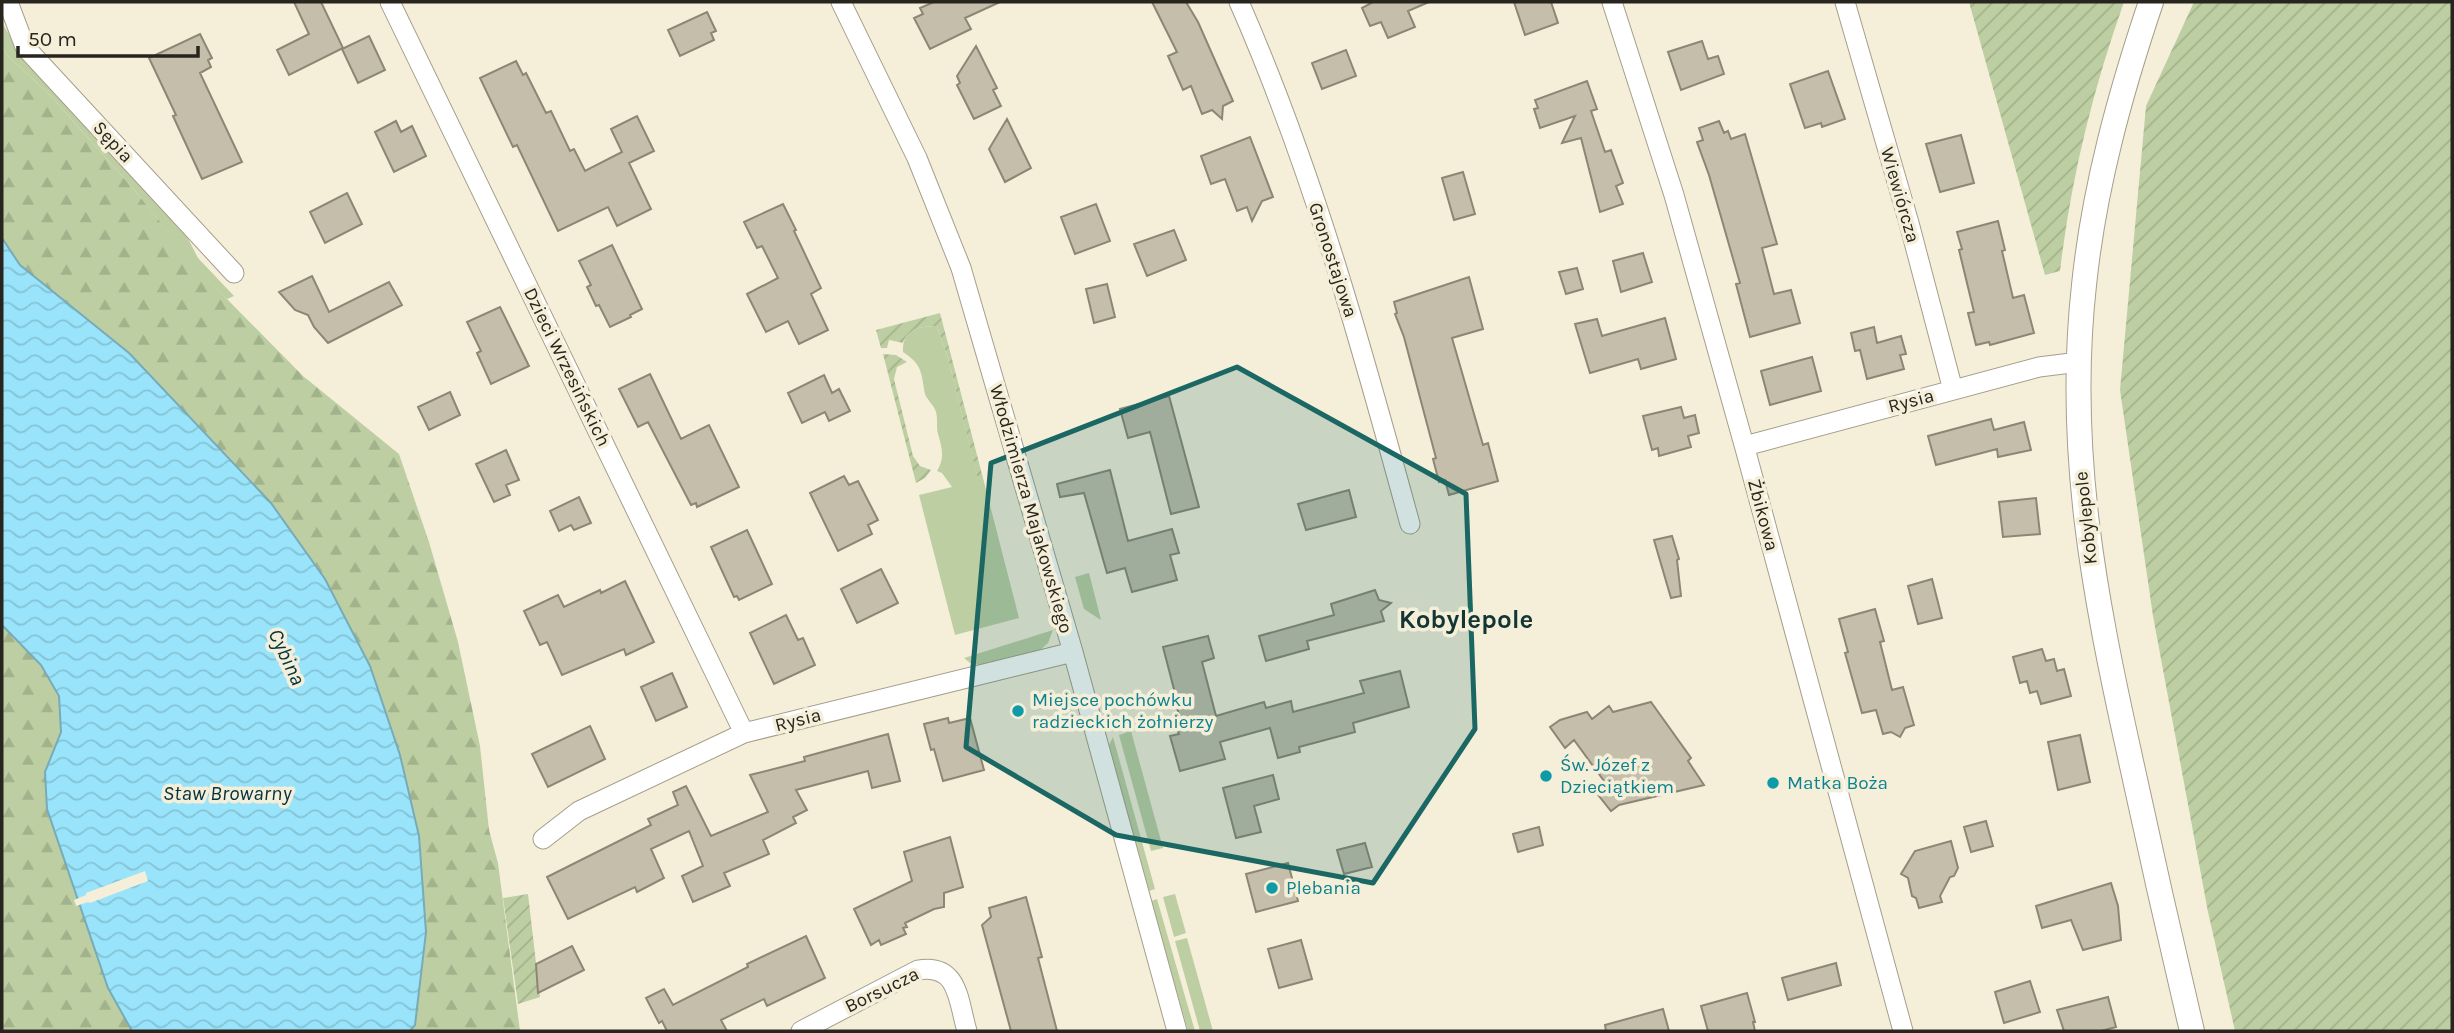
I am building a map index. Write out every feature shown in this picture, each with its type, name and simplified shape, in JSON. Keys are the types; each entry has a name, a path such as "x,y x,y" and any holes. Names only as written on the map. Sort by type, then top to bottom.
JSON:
{"street":[{"name":"Sępia","path":"8,2 25,47 234,273"},
{"name":"Dzieci Wrzesińskich","path":"390,2 744,733"},
{"name":"Włodzimierza Majakowskiego","path":"841,2 917,158 961,268 1073,652 1177,1031"},
{"name":"Gronostajowa","path":"1239,2 1289,123 1330,247 1410,524"},
{"name":"Żbikowa","path":"1612,2 1674,195 1745,446 1903,1031"},
{"name":"Wiewiórcza","path":"1844,2 1909,223 1952,390"},
{"name":"Kobylepole","path":"2151,2 2116,111 2096,197 2084,286 2079,362 2081,470 2090,557 2119,709 2192,1031"},
{"name":"Rysia","path":"1745,446 2039,367 2079,362"},
{"name":"Rysia","path":"542,839 579,811 744,733 1073,652"},
{"name":"Borsucza","path":"801,1031 918,970 933,968 945,972 953,982 967,1031"}],"highlighted area":[{"path":"1237,367 1466,494 1475,729 1373,883 1116,835 966,747 991,463"}],"green space":[{"path":"1969,2 2124,2 2084,134 2060,271 2045,275"},
{"path":"2194,2 2452,2 2452,1031 2235,1031 2208,912 2153,616 2120,390 2146,106"},
{"path":"2,23 23,57 182,227 198,258 234,296 227,299 192,263 137,193 49,94 9,57 2,46"},
{"path":"2,46 9,57 49,94 137,193 192,262 227,299 303,376 399,454 429,542 458,642 480,746 489,830 498,863 520,1031 410,1031 415,1025 426,932 419,837 400,755 370,666 271,503 129,353 20,265 2,238"},
{"path":"940,313 983,478 978,480 948,358 937,326 921,327 912,331 903,343 889,340 887,348 881,348 876,330"},
{"path":"937,326 948,358 978,479 983,478 1019,618 955,635 919,495 952,487 942,473 937,471 942,453 936,412 925,394 918,365 903,352 908,334 918,328"},
{"path":"883,354 896,355 907,362 897,367 894,379 913,456 920,466 931,470 925,478 916,483"},
{"path":"1089,573 1101,620 1084,609 1075,577"},
{"path":"2,625 41,665 59,696 61,732 45,772 108,988 132,1031 2,1031"},
{"path":"1053,630 1048,643 1039,651 980,665 970,663 964,658"},
{"path":"1131,731 1163,848 1151,851 1119,735"},
{"path":"1113,737 1155,889 1149,891 1109,745"},
{"path":"528,894 540,997 518,1004 503,898"},
{"path":"1175,894 1186,933 1174,937 1163,897"},
{"path":"1157,899 1195,1031 1188,1031 1151,901"},
{"path":"1187,938 1213,1031 1200,1031 1175,941"}],"water":[{"name":"Staw Browarny","path":"2,238 20,265 129,353 271,503 325,579 370,666 400,755 419,836 426,932 415,1025 410,1031 132,1031 108,988 47,809 45,772 61,732 59,696 41,665 2,625"}],"pier":[{"path":"145,871 148,881 76,906 74,900 86,893"}],"building":[{"path":"294,2 321,2 343,48 289,75 277,50 309,34"},
{"path":"934,2 1000,2 965,18 971,29 930,49 914,18 923,14 920,8"},
{"path":"1152,2 1186,2 1198,22 1233,101 1223,106 1222,119 1212,110 1202,114 1191,86 1183,90 1168,56 1177,52"},
{"path":"1373,2 1429,2 1408,11 1415,27 1388,38 1381,22 1370,26 1362,8"},
{"path":"1514,2 1551,2 1558,23 1525,35"},
{"path":"707,12 716,31 711,33 714,40 680,56 668,30"},
{"path":"200,34 212,58 208,60 211,67 200,73 242,162 202,179 149,58"},
{"path":"369,36 385,70 358,83 342,49"},
{"path":"1702,41 1708,59 1718,56 1724,74 1681,90 1668,52"},
{"path":"976,46 997,88 993,90 1001,106 974,119 957,85 960,83 957,76"},
{"path":"1346,50 1356,76 1322,89 1312,63"},
{"path":"516,61 523,75 526,73 546,113 551,111 570,151 574,149 585,171 622,152 611,129 637,116 654,151 629,163 651,209 617,226 608,207 558,231 517,145 513,147 480,78"},
{"path":"1828,71 1845,119 1822,127 1821,123 1805,128 1790,84"},
{"path":"1587,81 1597,109 1591,111 1605,152 1611,150 1623,183 1616,186 1623,204 1600,212 1581,138 1562,143 1575,116 1540,128 1534,109 1538,108 1535,100"},
{"path":"1007,119 1031,168 1005,182 989,149"},
{"path":"396,121 401,132 412,126 426,156 394,172 375,132"},
{"path":"1719,121 1724,133 1728,131 1731,139 1745,134 1777,244 1762,248 1774,294 1791,290 1800,323 1750,337 1736,284 1740,283 1697,142 1703,140 1699,128"},
{"path":"1961,135 1974,183 1940,192 1926,144"},
{"path":"1250,137 1273,197 1262,201 1252,221 1247,207 1237,211 1225,179 1211,184 1201,156"},
{"path":"1463,172 1475,214 1454,220 1442,178"},
{"path":"347,193 362,224 325,243 310,212"},
{"path":"783,204 821,288 811,294 828,330 799,344 788,321 766,332 747,294 778,278 762,246 757,248 744,222"},
{"path":"1096,204 1110,241 1075,254 1061,217"},
{"path":"1998,221 2013,298 2024,295 2034,333 1990,345 1989,342 1976,345 1968,313 1974,312 1957,232"},
{"path":"1174,230 1186,260 1147,276 1134,244"},
{"path":"612,245 642,309 610,327 587,287 591,285 579,261"},
{"path":"1643,253 1652,282 1621,292 1613,261"},
{"path":"1577,268 1583,289 1566,294 1559,272"},
{"path":"312,276 329,312 389,282 402,305 328,343 308,315 295,310 279,292"},
{"path":"1469,277 1483,329 1452,338 1483,445 1488,443 1498,481 1449,495 1445,480 1439,482 1433,459 1436,458 1404,337 1395,314 1394,302"},
{"path":"1107,284 1115,317 1094,323 1086,289"},
{"path":"500,307 529,366 491,384 477,353 481,351 467,322"},
{"path":"1665,318 1676,359 1641,369 1638,359 1590,373 1575,324 1597,319 1602,336"},
{"path":"1874,327 1877,343 1901,336 1906,354 1900,355 1904,369 1867,379 1860,350 1855,351 1851,333"},
{"path":"1812,357 1821,391 1770,405 1761,371"},
{"path":"650,374 681,439 709,425 739,487 697,507 696,503 691,505 648,422 638,427 619,389"},
{"path":"824,375 832,393 839,389 850,411 829,421 825,412 802,423 788,393"},
{"path":"450,392 460,415 429,430 418,407"},
{"path":"1169,396 1199,507 1171,514 1150,432 1128,438 1120,409"},
{"path":"1681,407 1684,418 1695,415 1699,433 1688,436 1691,447 1659,456 1658,448 1652,450 1643,416"},
{"path":"1991,419 1994,430 2024,422 2031,450 1998,457 1997,449 1936,465 1928,436"},
{"path":"506,450 519,480 506,485 510,495 494,502 476,464"},
{"path":"1110,470 1128,541 1172,529 1179,553 1170,555 1177,580 1132,592 1125,568 1107,573 1084,493 1060,497 1057,484"},
{"path":"844,476 849,485 858,481 878,520 868,525 872,534 838,551 810,493"},
{"path":"1349,490 1356,517 1306,530 1298,504"},
{"path":"579,497 591,523 574,530 571,525 559,531 550,511"},
{"path":"2036,498 2040,534 2003,537 1999,502"},
{"path":"747,530 772,584 739,600 737,596 734,597 711,547"},
{"path":"1672,536 1679,559 1681,596 1671,598 1654,540"},
{"path":"881,569 898,603 857,623 841,589"},
{"path":"1932,579 1942,618 1918,624 1908,586"},
{"path":"625,581 654,642 626,655 624,649 562,675 547,642 540,645 524,611 558,595 564,607"},
{"path":"1375,590 1379,600 1391,603 1381,611 1384,621 1307,641 1309,649 1266,661 1259,636 1334,615 1331,604"},
{"path":"1875,609 1884,641 1880,642 1892,690 1903,687 1914,725 1905,728 1900,737 1891,732 1883,734 1876,710 1862,713 1845,653 1848,652 1839,619"},
{"path":"786,615 798,640 803,638 815,665 774,684 750,633"},
{"path":"1208,636 1214,658 1202,662 1216,716 1264,702 1266,708 1291,701 1293,712 1364,693 1360,681 1400,671 1409,707 1353,723 1355,732 1299,747 1300,752 1278,758 1270,728 1220,742 1225,759 1180,771 1170,736 1179,734 1176,727 1180,726 1176,697 1163,647"},
{"path":"2042,649 2046,661 2054,659 2057,671 2064,669 2071,696 2041,704 2037,691 2030,693 2027,681 2020,683 2013,657"},
{"path":"672,673 687,707 656,721 641,687"},
{"path":"1651,702 1691,758 1688,761 1704,785 1619,805 1611,811 1595,791 1604,781 1574,740 1565,748 1550,727 1560,720 1587,712 1592,719 1609,706 1613,712"},
{"path":"948,718 949,723 970,718 984,770 943,781 924,724"},
{"path":"590,726 605,759 548,787 532,754"},
{"path":"888,734 900,781 872,788 868,771 796,790 807,810 793,817 796,823 763,840 769,854 724,873 730,886 693,902 682,876 703,866 689,831 651,849 664,878 637,892 635,887 568,919 547,877 651,825 648,819 678,805 673,792 686,786 711,836 768,812 750,775 805,761 804,757"},
{"path":"2080,735 2090,782 2058,790 2048,742"},
{"path":"1273,775 1279,799 1254,806 1261,832 1236,838 1223,788"},
{"path":"1986,821 1993,846 1971,852 1964,827"},
{"path":"1539,827 1543,845 1518,852 1513,834"},
{"path":"950,837 963,887 944,893 944,907 905,923 907,927 903,928 906,934 881,945 879,940 871,945 854,909 912,881 904,852"},
{"path":"1951,841 1958,868 1940,896 1942,902 1919,908 1916,898 1912,896 1908,878 1901,874 1915,851"},
{"path":"1365,843 1372,867 1344,874 1337,850"},
{"name":"Plebania","path":"1288,863 1298,901 1256,912 1246,874"},
{"path":"2111,883 2118,906 2121,940 2083,950 2071,920 2042,928 2036,906"},
{"path":"1026,897 1057,1031 1011,1031 982,925 991,917 989,908"},
{"path":"806,936 825,978 767,1006 764,999 721,1020 727,1031 667,1031 662,1021 659,1023 646,998 664,989 673,1005 748,967 747,964"},
{"path":"1301,940 1312,979 1279,988 1268,949"},
{"path":"572,946 584,970 538,993 536,964"},
{"path":"1836,963 1841,985 1788,1000 1782,978"},
{"path":"2030,981 2040,1012 2004,1023 1995,992"},
{"path":"1747,993 1755,1031 1708,1031 1701,1006"},
{"path":"2108,997 2116,1027 2101,1031 2064,1031 2057,1010"},
{"path":"1663,1009 1669,1031 1606,1031 1605,1025"}],"place":[{"name":"Miejsce pochówku radzieckich żołnierzy","path":"1018,711"},
{"name":"Św. Józef z Dzieciątkiem","path":"1546,776"},
{"name":"Matka Boża","path":"1773,783"},
{"name":"Plebania","path":"1272,888"}],"district":[{"name":"Kobylepole","path":"1466,619"}],"water label":[{"name":"Cybina","path":"287,657"}]}
